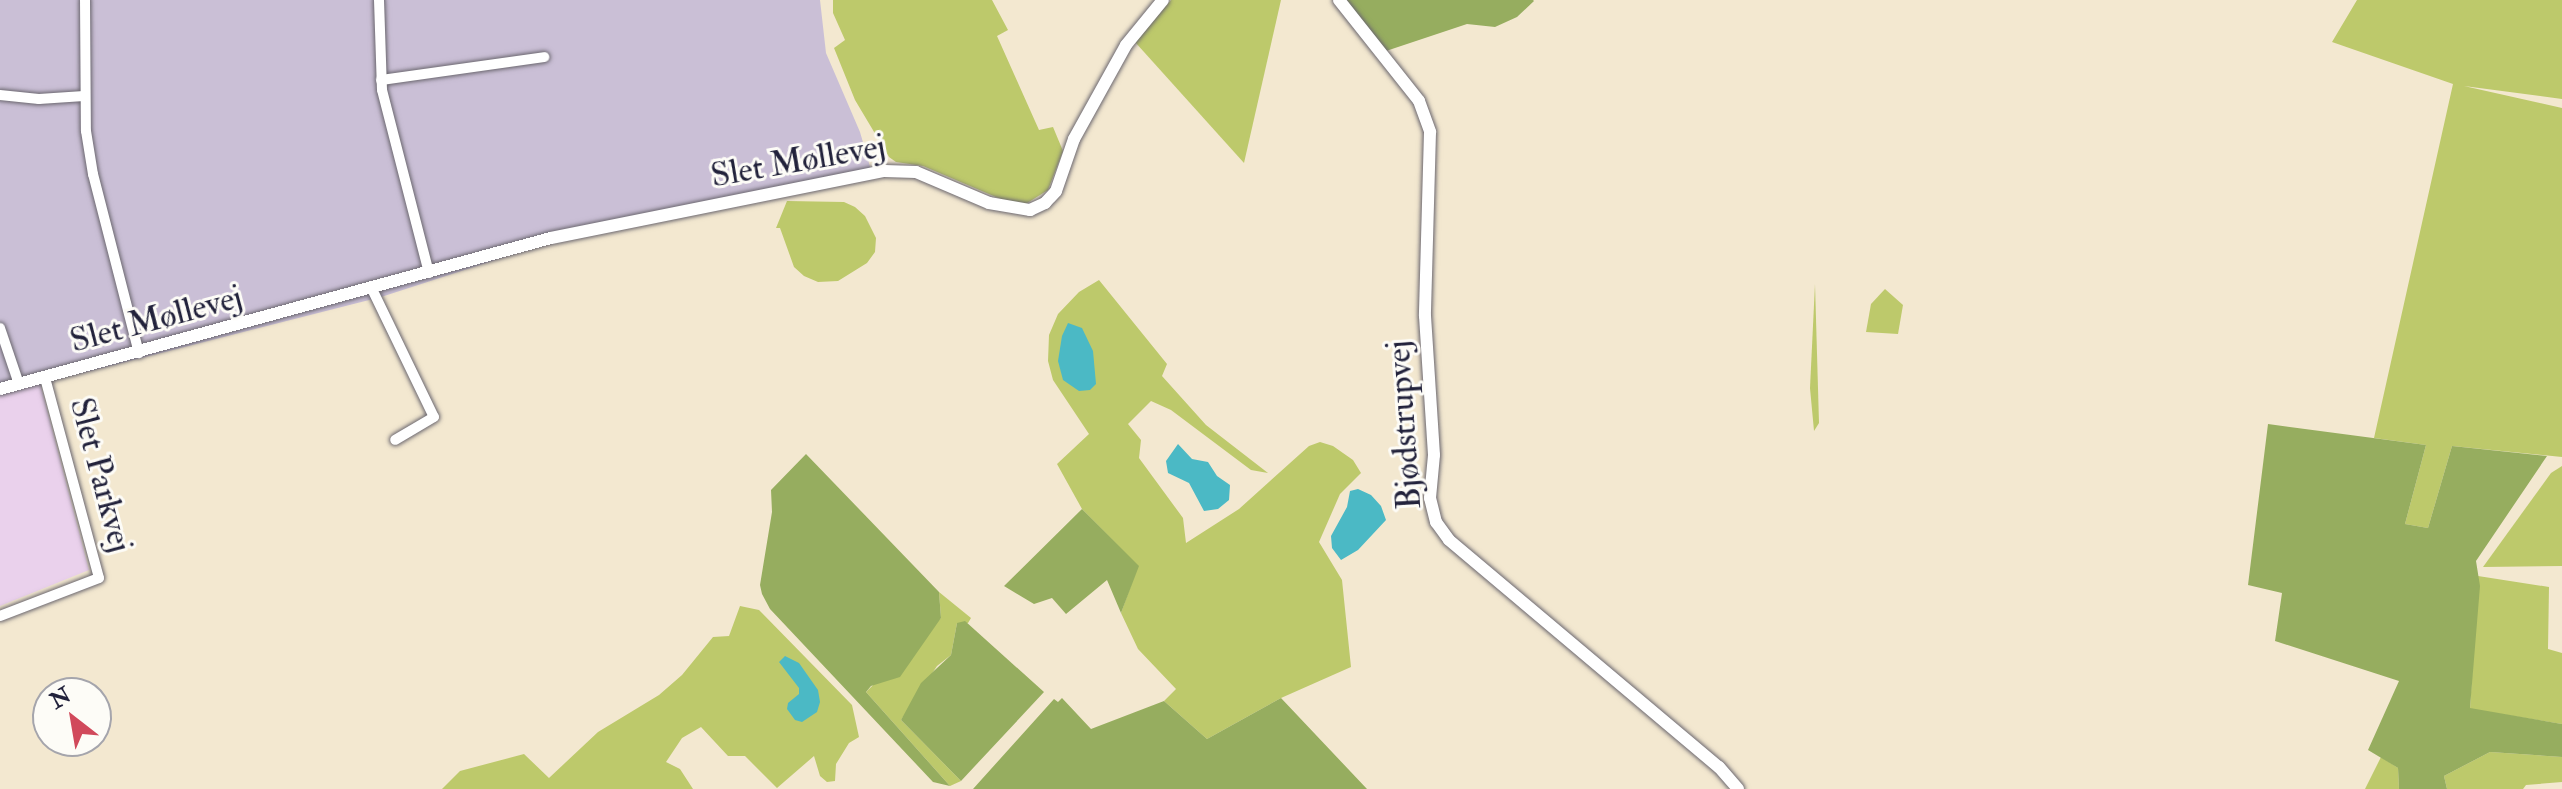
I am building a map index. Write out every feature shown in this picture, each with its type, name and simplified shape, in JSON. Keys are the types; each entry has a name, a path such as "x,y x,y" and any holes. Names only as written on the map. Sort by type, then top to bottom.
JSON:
{"street":[{"path":"85,0 84,96 93,174 139,353"},
{"path":"379,0 381,80 390,128 429,273"},
{"name":"Slet Møllevej","path":"0,389 551,238 884,171 916,172 1009,209 1038,207 1056,191 1074,139 1126,45 1163,0"},
{"name":"Bjødstrupvej","path":"1339,0 1419,101 1430,132 1425,316 1434,455 1430,498 1436,522 1449,540 1719,767 1738,789"},
{"path":"381,80 544,57"},
{"path":"0,95 39,99 84,96"},
{"path":"372,289 434,417 395,440"},
{"path":"0,328 19,384"},
{"name":"Slet Parkvej","path":"0,616 99,578 45,378"}],"shaded area":[{"path":"0,0 820,0 826,53 860,132 873,177 545,244 381,297 0,394"},
{"path":"40,383 89,570 0,606 0,394"}],"green space":[{"path":"833,0 992,0 1008,30 997,36 1039,130 1053,127 1063,151 1048,190 1024,205 1010,203 923,166 896,162 889,157 855,100 834,48 845,40 833,13"},
{"path":"1171,0 1281,0 1244,163 1135,42"},
{"path":"1345,0 1534,1 1517,17 1495,27 1467,24 1386,51"},
{"path":"2357,0 2562,0 2562,99 2464,86 2562,108 2562,457 2452,446 2428,528 2405,524 2426,445 2374,438 2453,84 2332,42"},
{"path":"787,201 844,202 855,207 865,216 876,238 875,252 867,263 838,281 818,282 804,276 794,267 780,228 776,228"},
{"path":"1099,280 1167,364 1162,376 1206,425 1268,473 1251,470 1171,410 1151,401 1128,424 1141,440 1139,458 1183,518 1186,543 1239,509 1309,446 1320,442 1333,446 1353,460 1361,473 1340,494 1319,542 1342,580 1351,667 1281,698 1207,739 1164,701 1176,689 1138,649 1121,613 1138,566 1082,509 1057,464 1089,434 1053,380 1048,361 1049,335 1058,314 1079,292"},
{"path":"1815,284 1819,423 1814,431 1810,388"},
{"path":"1885,289 1903,305 1898,334 1866,332 1871,304"},
{"path":"2268,424 2426,445 2405,524 2428,528 2452,446 2547,456 2476,561 2480,586 2470,708 2562,724 2562,757 2490,752 2444,776 2447,789 2399,789 2398,768 2368,750 2399,681 2275,641 2282,593 2248,585"},
{"path":"806,454 939,592 941,618 900,677 871,686 866,692 950,786 933,782 770,609 762,594 760,585 772,512 771,490"},
{"path":"2562,466 2562,566 2483,567 2551,473"},
{"path":"1082,509 1139,566 1121,613 1107,580 1066,614 1052,598 1034,604 1004,586"},
{"path":"2478,576 2549,587 2548,649 2562,653 2562,724 2470,709"},
{"path":"939,592 971,618 968,623 957,623 951,655 937,666 901,720 961,781 950,786 866,692 941,618"},
{"path":"740,606 759,610 852,705 859,737 849,743 836,764 835,781 827,782 820,776 814,756 777,788 745,756 728,756 701,727 682,738 666,762 680,769 693,789 442,789 460,771 524,754 549,778 598,732 659,695 682,675 713,637 729,636"},
{"path":"965,621 1044,692 961,781 901,720 921,683 951,655 957,623"},
{"path":"1062,698 1091,729 1164,701 1207,739 1281,698 1367,789 973,789 1054,699 1058,702"},
{"path":"2490,752 2562,757 2562,782 2526,785 2523,789 2447,789 2444,776"},
{"path":"2381,757 2398,768 2399,789 2365,789"}],"water":[{"path":"1068,323 1082,328 1093,351 1096,384 1090,390 1079,391 1063,380 1058,361 1062,336"},
{"path":"1178,444 1192,459 1208,462 1217,476 1230,485 1229,500 1218,509 1204,511 1189,483 1168,473 1166,461"},
{"path":"1358,489 1371,495 1381,506 1386,520 1358,550 1341,560 1332,548 1331,536 1347,507 1350,491"},
{"path":"785,656 799,663 818,690 820,702 817,712 802,722 795,720 787,709 788,703 799,694 799,688 779,662"}]}
